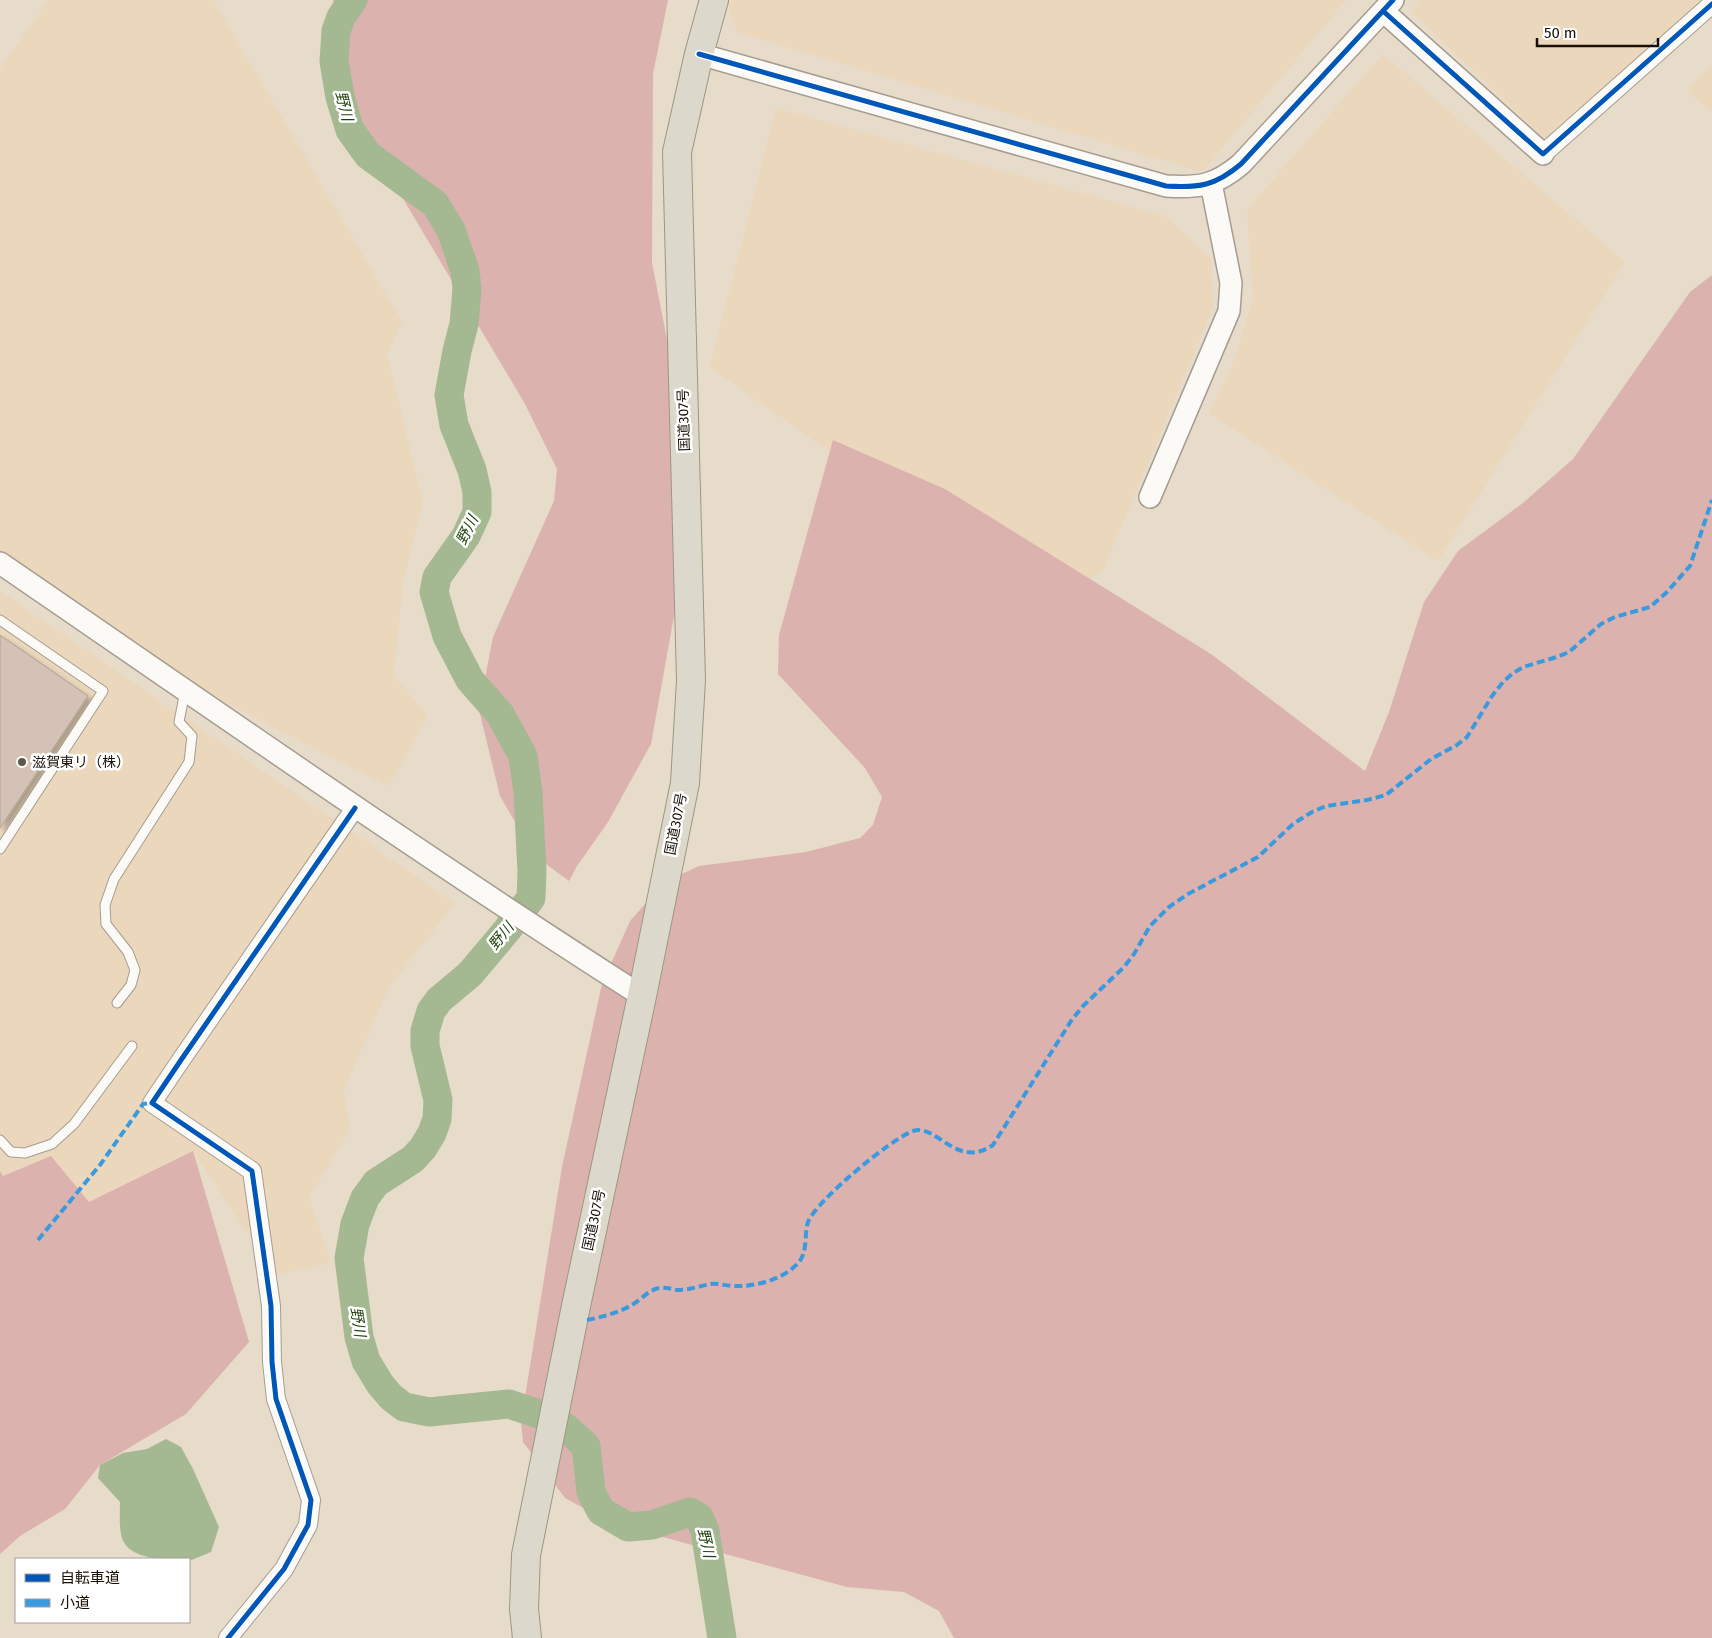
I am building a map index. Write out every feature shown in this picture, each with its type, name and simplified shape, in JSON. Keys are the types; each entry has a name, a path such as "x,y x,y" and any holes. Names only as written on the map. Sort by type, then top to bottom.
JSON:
{"highway":[{"name":"国道307号","path":"527,1638 524,1609 526,1555 685,783 691,680 677,152 699,54 714,0"}],"street":[{"path":"699,54 1166,186 1187,187 1211,183 1226,177 1241,164 1388,6 1543,154 1712,4"},
{"path":"1150,497 1229,311 1230,283 1211,183"},
{"path":"0,563 355,808 541,932 642,996"},
{"path":"228,1638 284,1570 308,1525 311,1500 276,1399 272,1362 271,1306 252,1171 152,1103 355,808"}],"lane":[{"path":"0,620 103,691 0,849"},
{"path":"117,1003 131,985 136,970 128,952 106,924 105,905 114,879 189,762 192,736 179,722 185,691"},
{"path":"0,1140 11,1152 25,1153 52,1144 74,1124 132,1046"}],"shaded area":[{"path":"49,0 213,0 402,322 387,355 423,502 403,583 394,676 428,716 389,786 180,679 0,554 0,69"},
{"path":"333,0 668,0 653,74 652,263 672,365 681,577 651,744 608,822 577,866 569,881 535,856 500,796 479,710 493,637 554,501 557,469 525,404 370,143 334,36"},
{"path":"732,0 1346,0 1202,172 737,32 729,8"},
{"path":"1420,0 1703,0 1545,139 1411,11"},
{"path":"1383,54 1625,262 1438,561 1209,413 1233,364 1253,299 1247,210"},
{"path":"1712,64 1712,112 1687,91"},
{"path":"776,108 1165,216 1211,259 1213,307 1102,573 1072,585 887,492 710,367"},
{"path":"1712,275 1712,1638 954,1638 939,1611 904,1592 847,1587 611,1523 565,1498 523,1442 521,1422 562,1167 602,984 630,921 662,885 699,866 806,852 860,838 873,825 882,797 865,768 778,674 779,635 833,440 945,489 1211,654 1365,771 1389,712 1424,602 1458,551 1523,503 1573,459 1690,292"},
{"path":"0,591 455,903 389,987 344,1090 350,1129 309,1197 331,1263 275,1275 193,1151 89,1202 51,1156 3,1176 0,1171"},
{"path":"193,1151 249,1342 186,1414 100,1465 65,1509 20,1536 0,1554 0,1171 3,1176 51,1156 89,1202"},
{"path":"166,1439 181,1447 219,1527 211,1552 190,1561 190,1558 149,1557 131,1550 124,1543 121,1534 120,1502 98,1478 100,1465 123,1453 147,1449"}],"building":[{"name":"滋賀東リ（株）","path":"0,635 88,696 0,828"}],"waterway":[{"name":"野川","path":"353,0 341,17 336,31 334,61 340,97 350,130 368,155 435,204 451,230 465,271 467,289 464,324 449,395 454,425 472,470 477,492 477,512 466,536 437,577 434,592 447,636 470,680 500,714 523,756 528,793 532,872 531,898 470,974 439,1000 431,1011 425,1031 425,1046 438,1100 437,1119 432,1133 423,1148 413,1159 376,1183 365,1198 355,1224 349,1258 359,1337 366,1361 380,1384 391,1397 404,1407 429,1412 509,1404 545,1416 565,1427 586,1446 591,1492 601,1511 628,1527 652,1525 690,1512 699,1517 705,1531 722,1638"}],"marked path":[{"path":"587,1320 625,1308 659,1288 677,1290 714,1284 751,1285 769,1281 786,1273 802,1258 808,1222 814,1212 856,1171 903,1136 913,1131 922,1130 930,1133 948,1144 968,1152 980,1151 993,1145 1071,1021 1083,1006 1124,967 1150,926 1169,907 1188,894 1258,857 1293,824 1312,812 1326,806 1386,795 1431,759 1457,745 1467,737 1492,696 1512,674 1523,667 1569,652 1601,624 1615,617 1650,607 1666,593 1690,566 1712,500"},
{"path":"38,1240 100,1165 143,1104 152,1103"}],"cycle path":[{"path":"699,54 1166,186 1188,187 1215,181 1241,164 1393,0"},
{"path":"1383,11 1543,154 1712,4"},
{"path":"228,1638 284,1569 308,1525 311,1500 276,1399 272,1362 271,1306 252,1171 152,1103 355,808"}],"place":[{"name":"滋賀東リ（株）","path":"22,762"}]}
